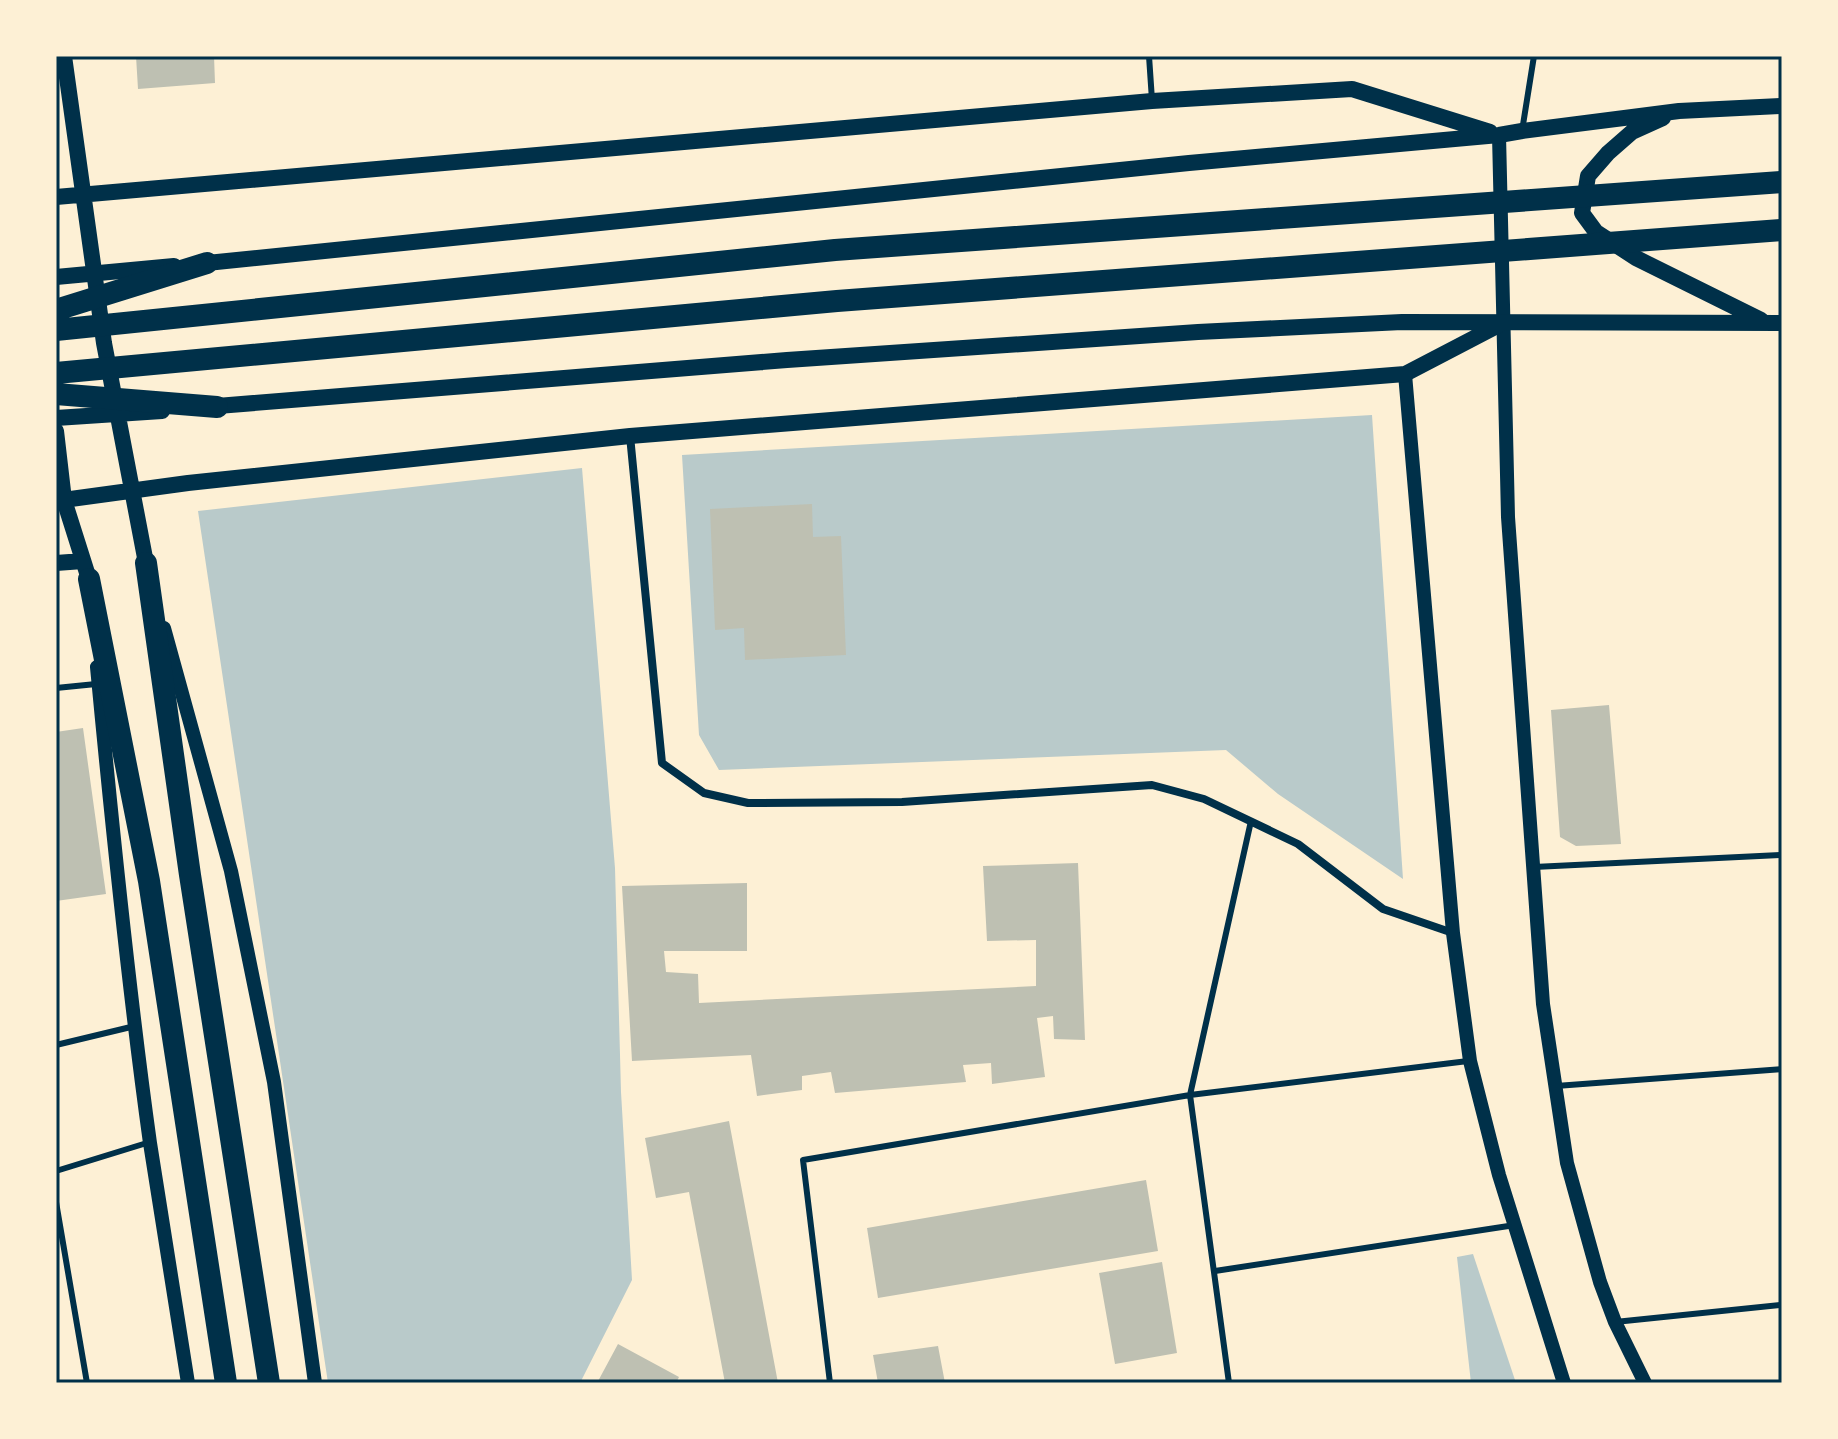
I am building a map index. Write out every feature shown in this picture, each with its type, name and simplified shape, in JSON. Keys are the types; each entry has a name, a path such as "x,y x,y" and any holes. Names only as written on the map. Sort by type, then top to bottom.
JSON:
{"highway":[{"path":"56,330 835,250 1782,182"},
{"path":"56,373 837,301 1782,230"},
{"path":"56,310 207,263"},
{"path":"56,394 217,407"},
{"path":"146,563 190,875 269,1383"},
{"path":"86,570 149,881 226,1383"}],"main road":[{"path":"64,56 104,343 146,563"},
{"path":"56,197 1152,101 1352,89 1499,135"},
{"path":"56,277 1189,163 1499,135 1679,111 1782,106"},
{"path":"1679,111 1632,132 1608,153 1588,176 1582,213 1596,232 1636,258 1775,323"},
{"path":"56,418 787,360 1198,332 1402,322 1775,323"},
{"path":"60,500 188,483 630,436 1405,374 1504,323"},
{"path":"56,431 60,500 86,570"},
{"path":"56,563 86,570"}],"street":[{"path":"1499,135 1508,517 1543,1004 1567,1163 1600,1282 1615,1322 1645,1383"},
{"path":"1405,374 1453,933 1470,1061 1499,1175 1560,1382"},
{"path":"630,436 662,763 704,793 748,803 902,802 1152,785 1204,799 1298,844 1383,909 1453,933"},
{"path":"146,563 241,916 274,1082 315,1383"},
{"path":"86,570 135,1026 188,1383"}],"lane":[{"path":"1149,56 1152,101"},
{"path":"1522,131 1534,56"},
{"path":"56,688 99,684"},
{"path":"1229,1383 1190,1095 1251,821"},
{"path":"1533,867 1782,855"},
{"path":"56,1045 135,1026"},
{"path":"830,1383 803,1160 1190,1095 1470,1061"},
{"path":"1556,1086 1782,1069"},
{"path":"56,1171 150,1142"},
{"path":"56,1202 87,1383"},
{"path":"1215,1271 1515,1225"},
{"path":"1615,1322 1781,1305"}],"shaded area":[{"path":"1372,415 1403,879 1278,794 1226,750 719,770 699,735 682,455"},
{"path":"582,468 615,868 621,1092 632,1280 580,1383 328,1383 198,511"},
{"path":"1473,1254 1515,1380 1471,1383 1457,1257"}],"building":[{"path":"136,56 214,56 215,83 138,89"},
{"path":"812,504 813,537 841,536 846,655 745,660 744,628 715,630 710,509"},
{"path":"1609,705 1621,844 1576,846 1560,837 1551,710"},
{"path":"83,728 106,894 56,901 56,732"},
{"path":"1078,863 1085,1040 1054,1039 1053,1016 1037,1018 1045,1077 992,1084 991,1063 963,1065 966,1082 835,1093 831,1072 802,1076 802,1090 757,1096 751,1055 632,1061 622,886 747,883 747,951 664,951 666,972 698,974 699,1003 1036,986 1036,940 987,941 983,866"},
{"path":"729,1121 778,1383 725,1383 689,1192 656,1198 645,1138"},
{"path":"1146,1180 1158,1251 878,1298 867,1228"},
{"path":"1162,1262 1177,1353 1115,1364 1099,1273"},
{"path":"618,1344 679,1377 676,1383 597,1383"},
{"path":"938,1346 945,1383 878,1383 873,1355"}]}
